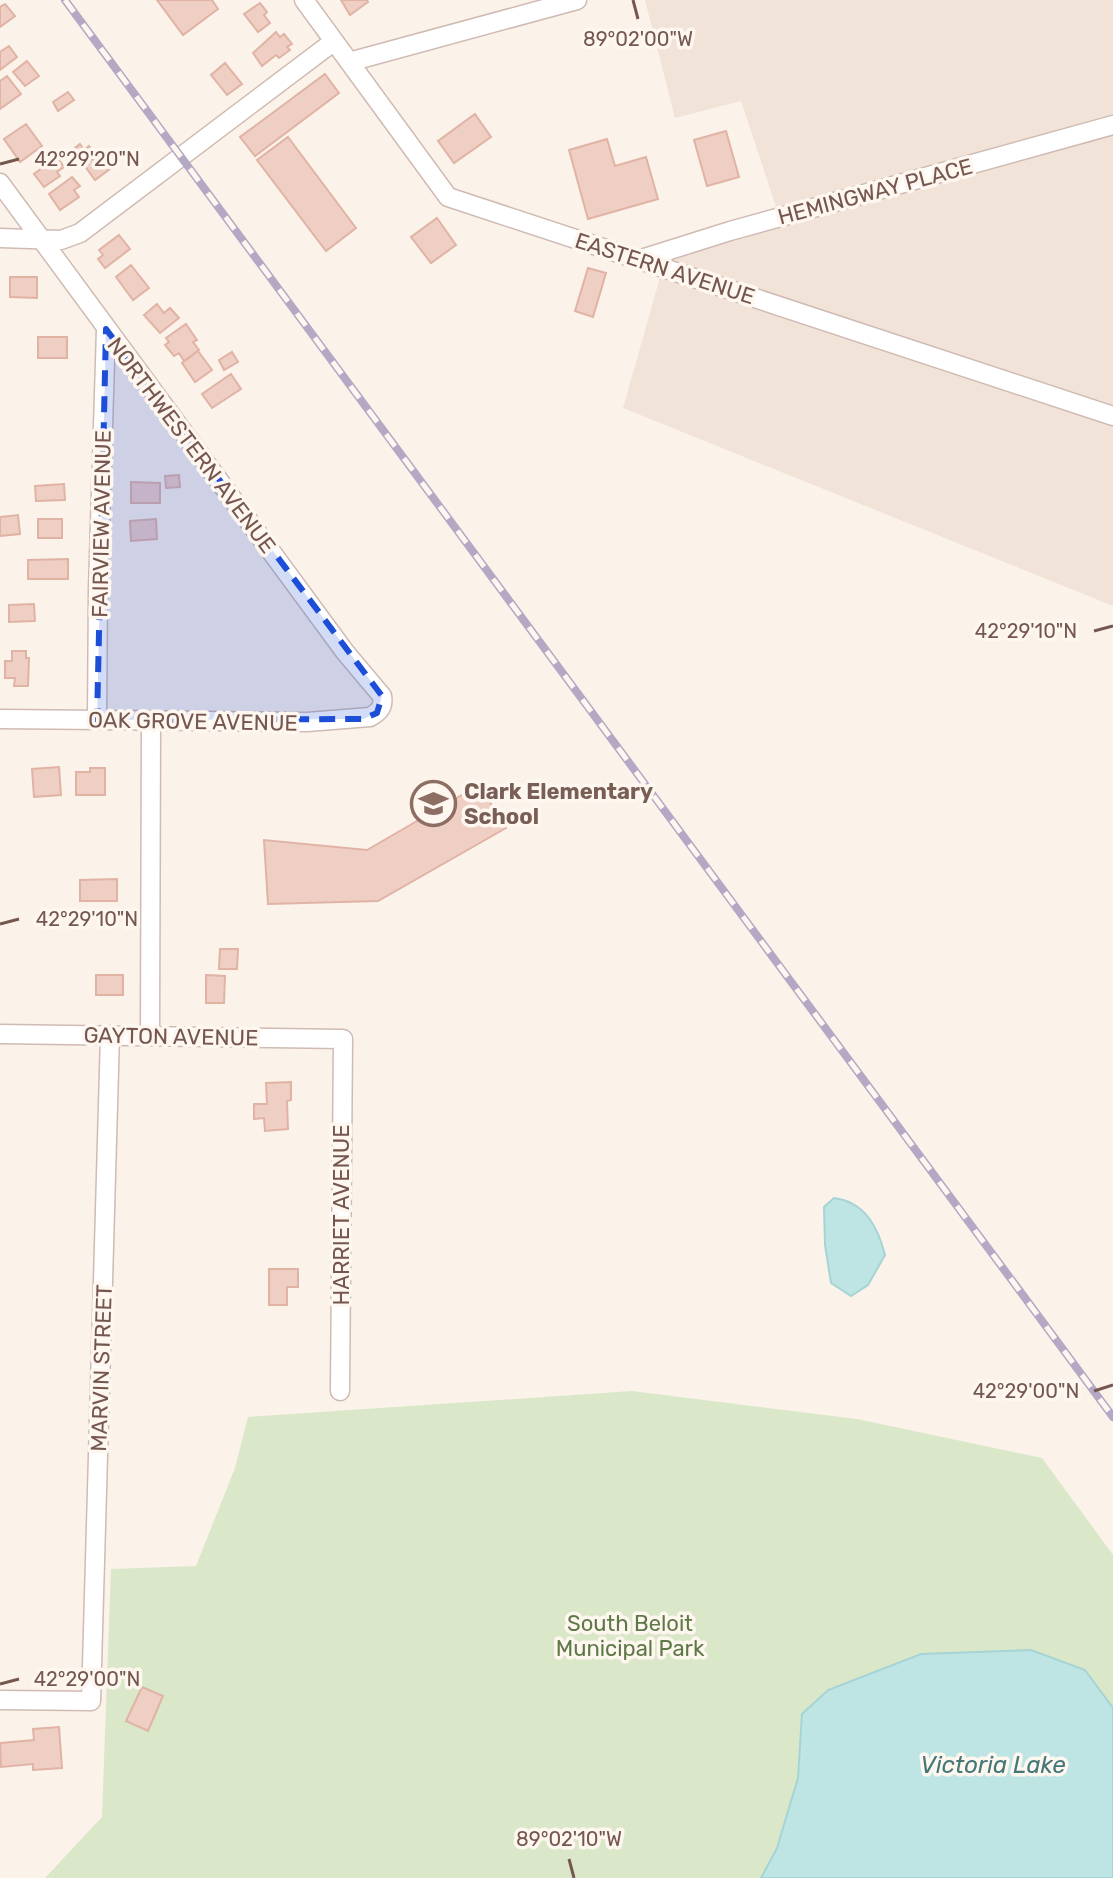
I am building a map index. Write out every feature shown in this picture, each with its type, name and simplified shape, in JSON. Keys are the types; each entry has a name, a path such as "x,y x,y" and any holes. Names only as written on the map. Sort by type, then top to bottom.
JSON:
{"street":[{"name":"EASTERN AVENUE","path":"304,0 448,197 1113,416"},
{"path":"349,62 577,0"},
{"path":"0,238 61,240 80,233 333,42"},
{"name":"HEMINGWAY PLACE","path":"638,260 730,231 1113,125"},
{"name":"NORTHWESTERN AVENUE","path":"0,183 345,652 382,696 382,706"},
{"name":"FAIRVIEW AVENUE","path":"97,720 106,329"},
{"name":"OAK GROVE AVENUE","path":"0,719 307,722 363,719 377,713 382,706"},
{"path":"150,1036 151,722"},
{"name":"GAYTON AVENUE","path":"0,1034 343,1039"},
{"name":"MARVIN STREET","path":"0,1700 91,1701 110,1035"},
{"name":"HARRIET AVENUE","path":"340,1391 343,1039"}],"highlighted area":[{"path":"106,329 382,696 377,713 363,719 97,720"}],"shaded area":[{"path":"645,0 1113,0 1113,606 623,408 665,260 782,225 741,101 675,118"}],"green space":[{"name":"South Beloit Municipal Park","path":"632,1391 857,1419 1042,1458 1113,1555 1113,1878 45,1878 102,1817 111,1569 196,1566 235,1468 248,1417"}],"water":[{"path":"834,1198 845,1200 862,1210 874,1226 885,1255 868,1285 851,1296 831,1283 825,1245 824,1207"},
{"name":"Victoria Lake","path":"1031,1650 1085,1670 1113,1708 1113,1878 761,1878 777,1848 798,1778 802,1714 828,1690 921,1654"}],"building":[{"path":"157,0 212,0 218,9 183,35"},
{"path":"341,0 367,0 368,2 350,15"},
{"path":"260,3 270,23 258,32 244,14"},
{"path":"5,4 15,16 0,27 0,7"},
{"path":"276,32 280,37 284,34 292,44 287,47 290,50 279,58 276,55 262,66 253,53"},
{"path":"9,46 17,57 0,70 0,52"},
{"path":"27,61 39,76 25,86 13,72"},
{"path":"225,63 242,84 227,95 211,75"},
{"path":"325,74 339,93 255,156 240,137"},
{"path":"7,76 21,94 0,109 0,81"},
{"path":"68,92 74,100 58,111 53,102"},
{"path":"475,114 491,137 454,163 438,141"},
{"path":"26,124 42,146 20,162 4,139"},
{"path":"726,131 739,177 707,186 694,140"},
{"path":"288,137 356,228 326,251 257,160"},
{"path":"607,139 615,166 646,157 658,199 588,219 569,150"},
{"path":"80,144 84,150 89,146 94,153 76,167 66,155"},
{"path":"104,151 114,166 95,180 84,165"},
{"path":"57,157 64,167 57,172 60,176 44,187 34,174"},
{"path":"72,177 80,186 74,190 79,197 60,210 49,194"},
{"path":"437,218 456,245 431,263 411,237"},
{"path":"119,235 130,249 105,268 98,259 103,255 99,250"},
{"path":"131,265 149,288 133,300 116,277"},
{"path":"588,268 606,273 593,317 575,311"},
{"path":"10,277 37,277 37,298 10,297"},
{"path":"157,304 164,313 170,308 179,318 160,333 144,315"},
{"path":"186,324 197,340 193,342 199,350 184,361 179,353 174,356 165,345 169,342 166,338"},
{"path":"38,337 67,337 67,358 38,358"},
{"path":"198,351 212,370 195,382 182,363"},
{"path":"232,352 238,362 224,370 219,360"},
{"path":"231,374 241,389 212,408 202,394"},
{"path":"179,475 180,487 166,488 165,476"},
{"path":"131,482 160,483 160,503 131,503"},
{"path":"64,484 65,500 36,501 35,486"},
{"path":"18,515 20,534 0,536 0,517"},
{"path":"38,519 62,519 62,538 38,538"},
{"path":"156,519 157,539 131,541 130,521"},
{"path":"68,559 68,579 28,579 28,560"},
{"path":"34,604 35,621 9,622 9,605"},
{"path":"12,651 26,651 26,658 29,658 28,686 14,686 15,678 5,678 5,661 12,661"},
{"path":"59,767 61,795 34,797 32,769"},
{"path":"90,768 105,768 105,795 76,795 76,772 90,772"},
{"path":"479,785 506,828 378,901 268,904 264,840 367,850"},
{"path":"117,879 117,901 80,901 80,880"},
{"path":"220,949 238,949 237,969 219,969"},
{"path":"96,975 123,975 123,995 96,995"},
{"path":"206,975 225,976 224,1003 206,1003"},
{"path":"291,1082 291,1100 287,1101 288,1129 265,1131 264,1118 254,1119 254,1104 267,1104 266,1083"},
{"path":"269,1269 298,1269 298,1287 287,1287 287,1305 269,1305"},
{"path":"142,1687 163,1696 148,1731 126,1721"},
{"path":"59,1727 62,1768 33,1770 33,1764 1,1767 0,1743 34,1740 33,1729"}],"railway":[{"path":"65,0 1113,1417"}],"place":[{"name":"Clark Elementary School","path":"433,804"}]}
